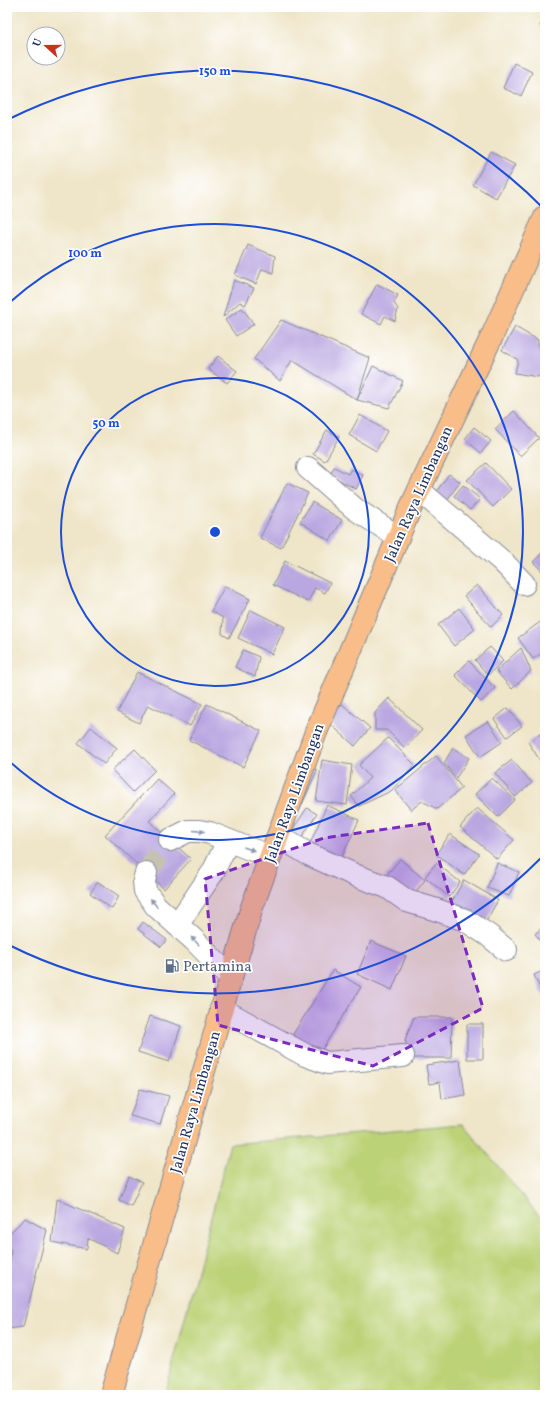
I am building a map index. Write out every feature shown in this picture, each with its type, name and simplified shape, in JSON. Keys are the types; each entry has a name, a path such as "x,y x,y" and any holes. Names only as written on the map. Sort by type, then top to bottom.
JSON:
{"highway":[{"name":"Jalan Raya Limbangan","path":"111,1395 221,1009 252,907 316,732 419,490 492,334 540,242 545,217"}],"street":[{"path":"308,468 355,509 398,537"},
{"path":"419,490 503,562 524,584"},
{"path":"170,840 188,831 200,831 210,833 228,841 274,846 308,854 357,876 387,887 407,901 465,920 488,935 506,950"},
{"path":"177,925 214,872 228,841"},
{"path":"146,873 144,881 145,891 156,906 194,940 231,978"},
{"path":"221,1009 305,1055 328,1063 403,1056"}],"highlighted area":[{"path":"428,823 483,1008 373,1066 218,1025 205,879 324,838"}],"green space":[{"path":"463,1124 545,1223 545,1395 165,1395 230,1144"}],"building":[{"path":"545,17 545,28 540,26"},
{"path":"514,63 532,72 521,96 503,88"},
{"path":"491,152 515,165 496,198 473,185"},
{"path":"248,245 275,256 273,273 262,269 256,284 235,275"},
{"path":"234,280 254,288 245,305 240,302 223,317"},
{"path":"377,284 398,295 394,303 398,309 395,321 385,316 381,324 361,314"},
{"path":"242,308 254,324 236,336 225,320"},
{"path":"281,320 370,358 357,400 292,360 280,381 254,359"},
{"path":"515,327 538,340 538,347 545,352 545,368 538,377 515,373 518,360 502,350"},
{"path":"218,356 237,371 227,383 208,369"},
{"path":"373,366 403,381 389,408 357,400"},
{"path":"514,411 539,438 520,456 495,429"},
{"path":"360,415 387,431 376,451 349,435"},
{"path":"474,427 491,441 481,453 465,439"},
{"path":"327,430 339,437 325,461 313,454"},
{"path":"486,463 511,489 493,507 467,480"},
{"path":"334,467 348,474 351,469 363,475 356,489 330,475"},
{"path":"449,474 460,482 445,503 434,495"},
{"path":"287,483 308,493 281,548 260,538"},
{"path":"463,485 480,499 470,510 454,496"},
{"path":"312,502 342,520 330,541 300,522"},
{"path":"545,550 545,574 533,562"},
{"path":"285,561 330,583 325,593 315,588 308,602 273,585"},
{"path":"477,585 503,615 491,627 464,596"},
{"path":"225,586 250,599 229,638 222,634 223,618 211,611"},
{"path":"459,608 475,629 454,646 438,625"},
{"path":"251,610 285,627 272,654 238,638"},
{"path":"543,620 545,623 545,651 533,659 518,638"},
{"path":"490,647 503,661 488,675 475,660"},
{"path":"521,648 531,671 512,689 496,671"},
{"path":"243,650 259,657 255,677 235,667"},
{"path":"469,661 495,688 481,702 455,675"},
{"path":"137,672 202,704 190,726 148,705 139,723 117,712"},
{"path":"389,698 422,730 405,748 387,730 375,730 375,713"},
{"path":"207,704 261,731 243,767 189,740"},
{"path":"342,704 370,728 355,746 327,721"},
{"path":"508,708 522,726 507,737 494,719"},
{"path":"488,721 502,742 480,757 466,735"},
{"path":"91,727 117,748 104,764 78,743"},
{"path":"545,731 545,764 543,765 528,742"},
{"path":"388,738 415,765 391,791 359,806 351,796 370,778 359,765"},
{"path":"453,748 469,758 456,778 444,763"},
{"path":"135,749 155,770 133,792 112,770"},
{"path":"436,756 462,788 437,809 422,801 411,810 395,790"},
{"path":"322,760 352,765 347,805 316,801"},
{"path":"512,760 532,783 515,797 495,773"},
{"path":"307,766 317,770 299,812 290,809"},
{"path":"492,778 515,800 498,817 475,794"},
{"path":"157,779 174,794 149,821 191,859 164,889 105,835"},
{"path":"327,805 359,820 339,863 308,848"},
{"path":"307,808 317,814 297,844 287,838"},
{"path":"477,808 514,840 497,859 460,827"},
{"path":"450,834 479,854 464,875 436,854"},
{"path":"400,859 425,880 410,899 385,877"},
{"path":"436,863 460,882 449,897 425,877"},
{"path":"497,863 519,872 509,896 487,888"},
{"path":"464,880 498,900 484,925 450,905"},
{"path":"98,882 119,896 112,909 90,893"},
{"path":"143,922 167,940 161,947 138,929"},
{"path":"545,925 545,946 535,934"},
{"path":"371,941 406,956 392,990 357,974"},
{"path":"333,970 361,987 318,1056 290,1039"},
{"path":"545,970 545,999 534,975"},
{"path":"150,1016 181,1026 169,1062 138,1052"},
{"path":"414,1017 452,1017 451,1058 412,1058 405,1040"},
{"path":"467,1024 483,1024 483,1059 467,1059"},
{"path":"460,1060 465,1095 442,1099 440,1082 429,1084 426,1065"},
{"path":"140,1089 169,1096 160,1124 130,1116"},
{"path":"129,1176 142,1182 131,1206 119,1200"},
{"path":"57,1199 125,1229 117,1253 88,1238 87,1249 52,1242"},
{"path":"25,1218 47,1230 23,1327 7,1329 7,1291 11,1249 7,1251 7,1236"}],"tunnel":[{"path":"146,873 170,840"}],"place":[{"name":"Pertamina","path":"172,966"}]}
